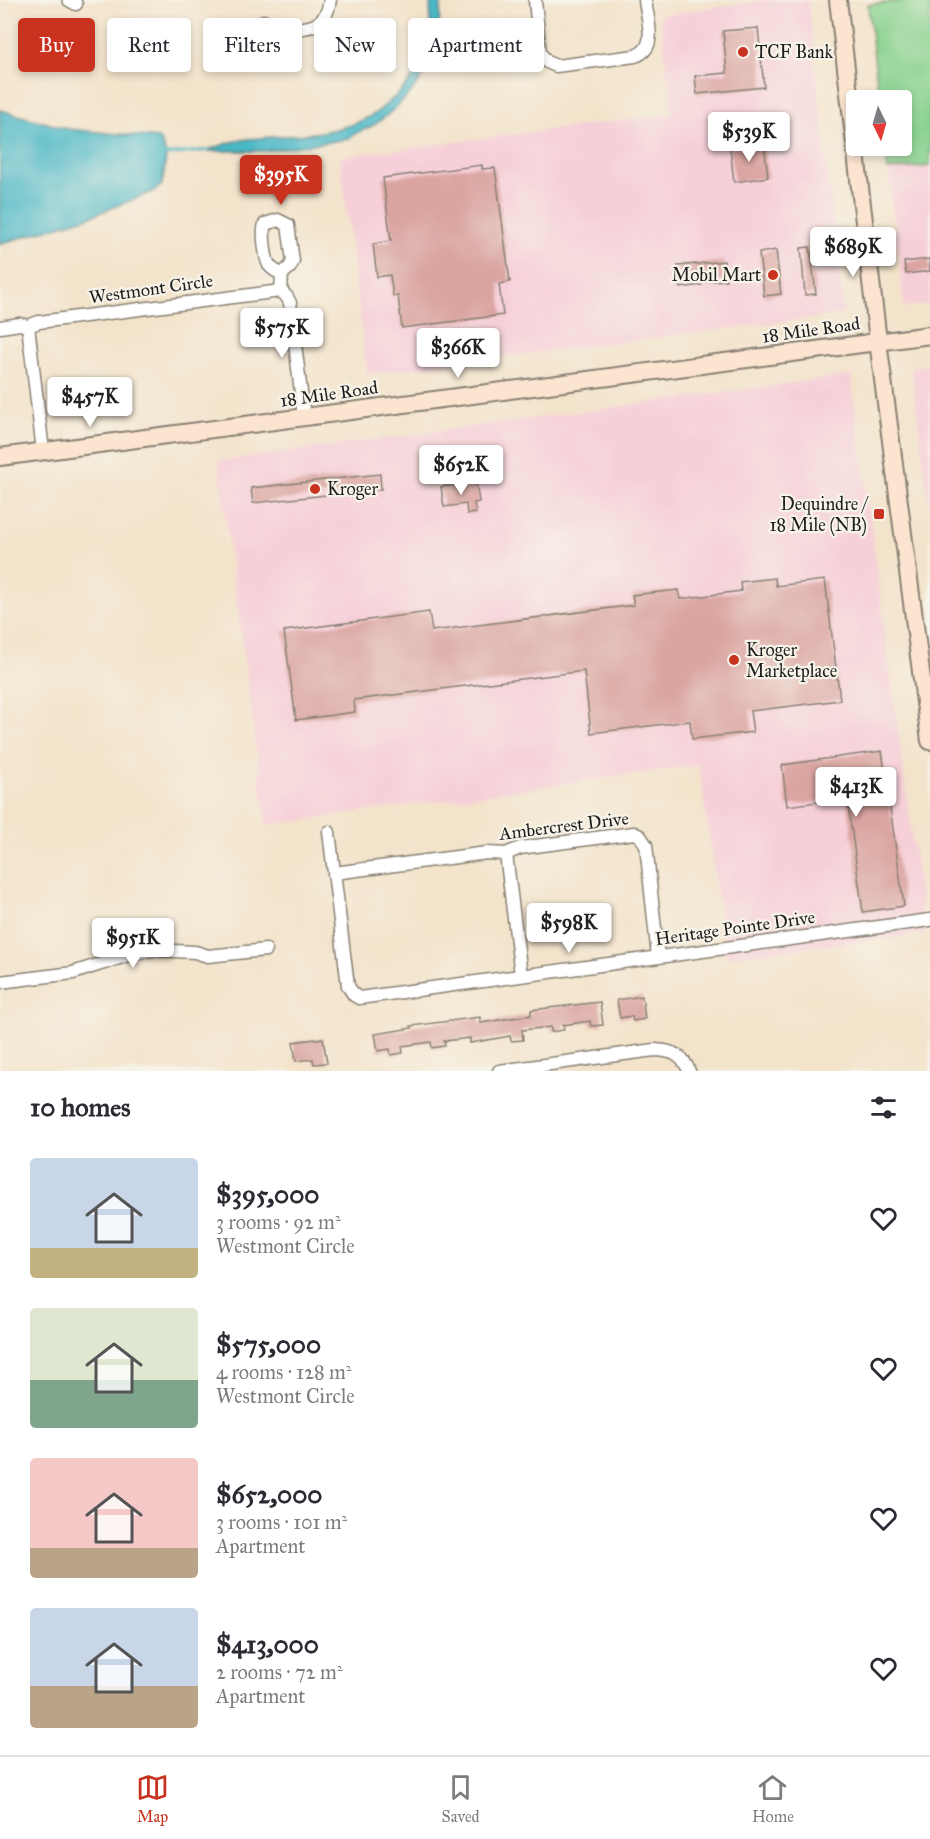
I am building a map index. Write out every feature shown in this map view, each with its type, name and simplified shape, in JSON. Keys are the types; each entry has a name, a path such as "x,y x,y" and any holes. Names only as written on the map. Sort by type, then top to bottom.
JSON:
{"main road":[{"path":"838,0 878,341 930,741"},
{"name":"18 Mile Road","path":"0,457 930,334"}],"street":[{"path":"302,27 320,23 326,18 330,0"},
{"path":"535,0 540,53 547,62 556,66 640,54 649,47 650,41 645,0"},
{"path":"282,274 281,291 290,303 304,417"},
{"name":"Westmont Circle","path":"0,327 20,324 28,326 50,321 281,291"},
{"path":"28,326 43,452"},
{"name":"Heritage Pointe Drive","path":"328,832 348,986 354,995 366,998 930,920"},
{"name":"Ambercrest Drive","path":"334,873 486,853 506,854 520,848 628,833 640,836 646,844 658,957"},
{"path":"506,854 521,975"},
{"path":"0,982 73,973 125,956 153,950 195,951 208,956 266,950"},
{"path":"499,1071 654,1050 664,1050 680,1056 689,1071"}],"shaded area":[{"path":"769,0 808,0 844,314 367,374 340,157 672,114 660,15"},
{"path":"930,166 930,304 904,307 888,170"},
{"path":"930,365 930,513 911,367"},
{"path":"851,375 925,934 726,957 699,765 266,825 218,461"}],"green space":[{"path":"930,0 930,166 888,170 886,156 912,156 912,90 878,90 868,5"}],"water":[{"path":"430,0 441,0 440,18 430,18"},
{"path":"425,72 406,98 374,125 354,134 349,139 266,151 205,151 241,140 322,132 353,124 376,113 408,84 415,73"},
{"path":"0,110 68,129 158,138 166,154 162,185 152,192 89,217 0,244"}],"building":[{"name":"TCF Bank","path":"758,28 764,87 697,94 695,76 727,73 723,31"},
{"path":"764,143 768,177 734,182 730,148"},
{"path":"482,165 482,169 495,168 510,282 499,284 503,315 402,328 398,296 393,296 390,275 377,277 373,244 391,241 383,178"},
{"path":"810,247 816,294 805,295 801,248"},
{"path":"776,250 781,294 764,296 759,253"},
{"path":"929,259 930,271 906,274 904,262"},
{"path":"724,261 726,280 702,282 702,285 680,288 678,266"},
{"path":"380,474 381,489 253,503 251,488"},
{"path":"476,482 479,502 474,503 476,513 467,514 466,504 444,507 441,487"},
{"path":"775,578 776,586 825,580 840,700 750,711 753,732 692,739 690,721 591,733 584,671 354,700 355,712 296,720 284,631 429,612 432,631 634,605 632,595 678,590 680,599 741,591 740,582"},
{"path":"882,751 904,906 863,912 847,798 787,806 782,765"},
{"path":"642,996 645,1019 633,1021 632,1016 620,1018 617,1000"},
{"path":"600,1002 603,1025 591,1026 590,1021 563,1025 564,1030 551,1032 551,1027 522,1030 523,1040 511,1041 510,1036 470,1043 470,1038 444,1041 445,1046 432,1048 431,1042 402,1046 403,1053 391,1055 390,1049 378,1051 375,1034 412,1028 411,1026 480,1017 480,1023 531,1015 531,1010"},
{"path":"323,1038 327,1063 314,1064 313,1059 296,1061 293,1042"}],"waterway":[{"path":"166,155 209,150"}],"place":[{"name":"TCF Bank","path":"743,52"},
{"name":"Mobil Mart","path":"773,275"},
{"name":"Kroger","path":"315,489"},
{"name":"Dequindre / 18 Mile (NB)","path":"879,514"},
{"name":"Kroger Marketplace","path":"734,660"}]}
